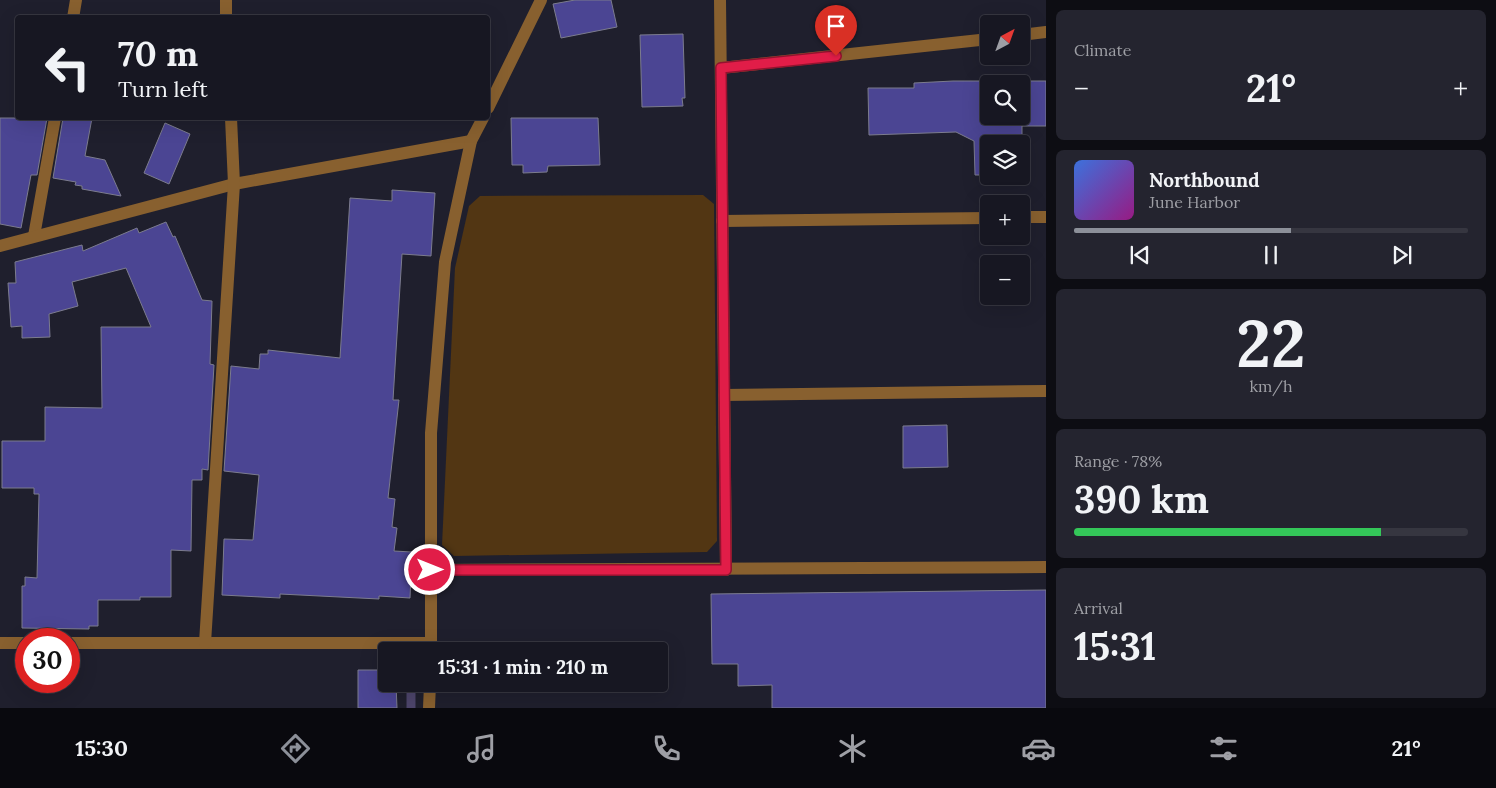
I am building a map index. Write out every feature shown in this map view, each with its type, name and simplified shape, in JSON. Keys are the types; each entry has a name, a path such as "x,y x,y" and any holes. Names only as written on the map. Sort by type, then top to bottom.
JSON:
{"street":[{"path":"74,15 76,0"},
{"path":"226,0 226,15"},
{"path":"490,104 541,0"},
{"path":"720,0 726,570"},
{"path":"1030,34 1046,32"},
{"path":"721,68 980,40"},
{"path":"34,236 55,120"},
{"path":"205,643 234,184 231,120"},
{"path":"431,642 431,433 445,262 471,141 481,120"},
{"path":"0,246 234,184 471,141"},
{"path":"1030,217 1046,217"},
{"path":"722,221 980,218"},
{"path":"724,395 1046,391"},
{"path":"430,570 1046,567"},
{"path":"0,643 15,643"},
{"path":"80,643 378,646"},
{"path":"429,708 430,692"}],"shaded area":[{"path":"703,195 714,204 717,541 707,552 454,556 442,545 455,268 469,206 480,196"}],"building":[{"path":"575,0 611,0 617,27 561,38 553,4"},
{"path":"683,34 685,98 682,98 683,106 642,107 640,35"},
{"path":"980,81 980,125 1030,125 1030,81 1046,81 1046,126 1022,126 1022,135 980,135 980,175 975,175 974,141 956,132 869,135 868,88 914,88 914,83"},
{"path":"0,118 47,120 37,175 31,175 21,228 0,224"},
{"path":"511,118 598,118 600,165 548,166 547,172 523,173 523,165 512,165"},
{"path":"63,120 92,120 85,156 105,160 121,196 82,189 82,186 75,185 76,182 53,178"},
{"path":"165,123 190,134 169,184 144,173"},
{"path":"392,190 435,193 431,256 402,254 393,400 399,400 388,498 395,499 392,527 397,528 394,551 412,552 410,598 379,596 379,599 280,594 280,598 222,595 224,539 253,540 259,475 224,471 231,366 259,369 260,354 268,354 268,350 340,358 350,198 392,201"},
{"path":"166,222 173,237 175,236 202,300 212,301 210,364 214,365 208,470 202,469 202,480 192,480 191,551 171,550 171,597 140,597 140,600 98,600 98,626 89,626 89,629 22,628 22,586 25,586 25,577 37,578 39,494 34,494 34,488 2,488 2,441 45,441 45,407 102,408 101,327 151,327 126,268 72,282 78,306 49,314 50,337 22,338 22,326 11,327 8,283 16,283 15,262 82,245 83,251 137,228 139,233"},
{"path":"947,425 948,467 903,468 903,426"},
{"path":"1046,590 1046,708 772,708 772,685 738,686 738,664 712,664 711,594"},
{"path":"358,670 378,670 378,692 396,692 397,708 358,708"}],"waterway":[{"path":"411,692 411,708"}],"route":[{"path":"430,570 726,570 721,68 836,56"}]}
